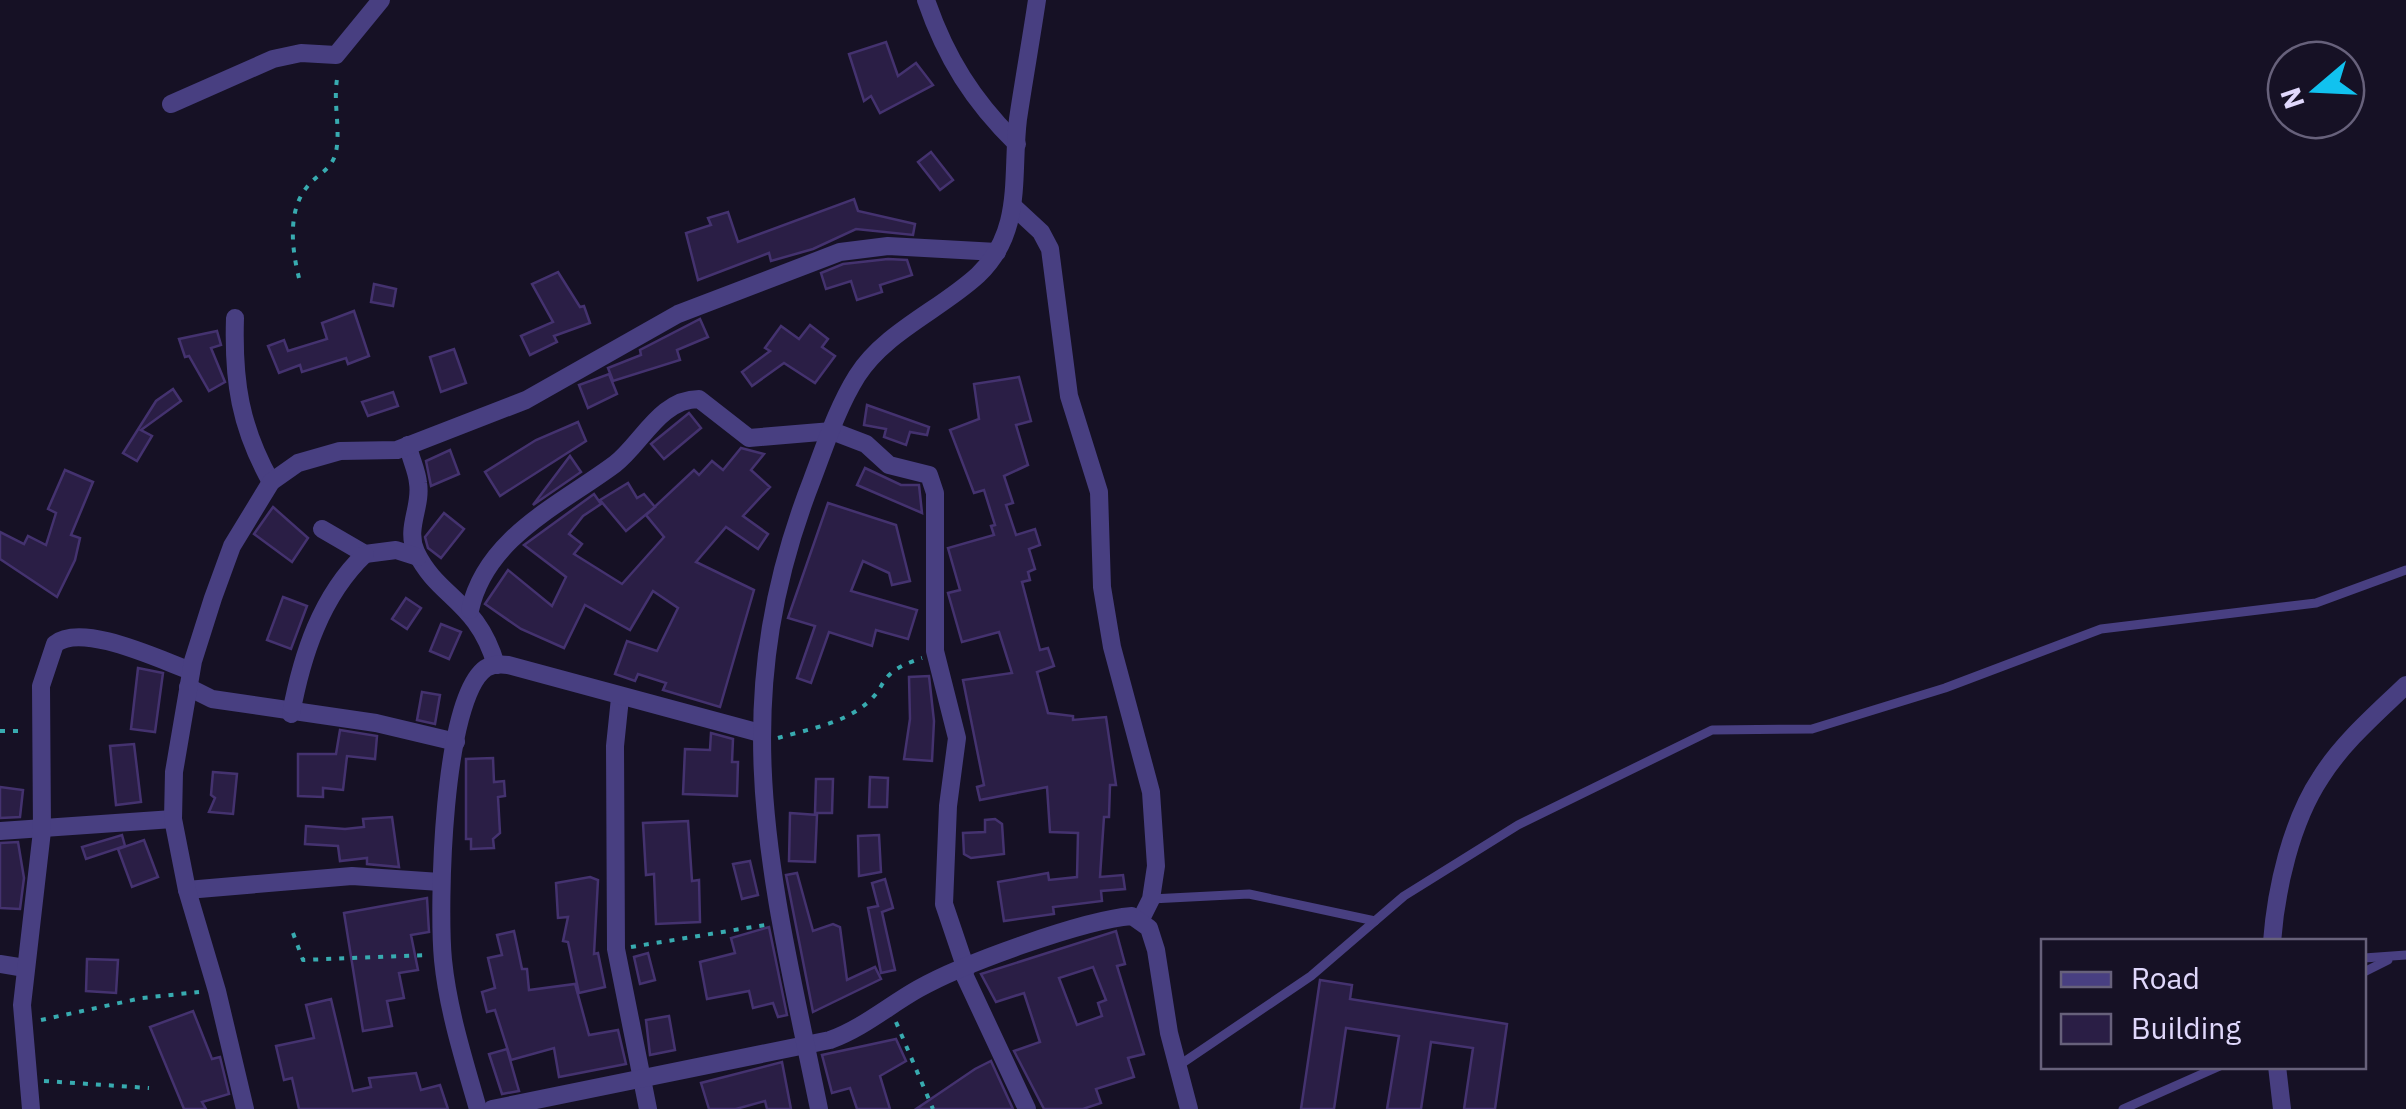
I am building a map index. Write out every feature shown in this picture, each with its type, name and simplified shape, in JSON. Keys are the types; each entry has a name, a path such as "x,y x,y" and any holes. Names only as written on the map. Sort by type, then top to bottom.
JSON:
{"street":[{"path":"171,104 274,59 339,53 380,0"},
{"path":"926,0 939,38 972,96 1017,144"},
{"path":"820,1109 779,923 767,847 760,686 790,536 832,431 869,361 976,276 997,252 1014,208 1017,144 1037,0"},
{"path":"1014,208 1041,232 1050,249 1069,396 1098,492 1102,587 1112,647 1151,792 1156,866 1150,899 1141,919"},
{"path":"245,1109 217,991 187,890 173,820 174,772 189,679 232,546 271,482 298,463 333,452 381,452 408,445 538,396 678,314 840,252 888,246 997,252"},
{"path":"235,318 238,406 271,482"},
{"path":"470,610 482,572 522,530 618,462 653,422 681,402 699,399 748,438 832,431 866,444 889,466 926,473 933,481 936,654 957,738 948,806 944,904 964,970 1027,1109"},
{"path":"408,445 418,483 411,531 418,557"},
{"path":"322,528 366,554"},
{"path":"292,714 304,653 316,624 351,568 366,554 396,550 418,557 470,610 487,635 496,664"},
{"path":"31,1109 22,1020 42,831 41,686 54,644 63,637 96,638 189,679 212,699 252,702 292,714 376,723 456,742"},
{"path":"478,1109 442,956 440,882 456,742 474,682 496,664 521,668 760,738"},
{"path":"2272,939 2274,909 2290,852 2320,778 2358,732 2406,685"},
{"path":"620,698 614,746 616,948 648,1109"},
{"path":"0,832 173,820"},
{"path":"187,890 352,876 440,882"},
{"path":"492,1109 846,1034 921,987 1109,918 1141,919 1149,928 1178,1066 1192,1105"},
{"path":"0,964 25,968"},
{"path":"2278,1069 2282,1109"}],"lane":[{"path":"1178,1066 1311,976 1404,896 1518,825 1712,730 1812,729 1945,688 2101,629 2316,603 2406,570"},
{"path":"1150,899 1250,894 1375,920"},
{"path":"2366,958 2406,955"},
{"path":"2366,971 2391,958"},
{"path":"2123,1109 2213,1069"}],"path":[{"path":"299,278 294,235 296,207 307,186 328,169 336,152 334,100 339,53"},
{"path":"760,738 855,712 896,668 936,654"},
{"path":"0,731 39,731"},
{"path":"616,948 779,923"},
{"path":"293,933 303,960 379,954 442,956"},
{"path":"22,1020 56,1018 142,998 217,991"},
{"path":"890,1008 933,1109"},
{"path":"26,1078 72,1086 112,1083 148,1088"}],"building":[{"path":"886,42 898,76 916,63 933,85 880,113 871,96 864,101 849,54"},
{"path":"931,152 953,180 940,190 918,162"},
{"path":"854,199 858,211 915,224 913,235 856,229 813,249 771,261 769,253 698,280 686,233 711,225 708,218 728,212 738,242"},
{"path":"907,260 912,275 880,285 882,292 857,300 851,281 826,289 821,273 843,264"},
{"path":"558,272 580,307 584,306 590,323 554,336 557,342 530,355 521,336 553,322 532,284"},
{"path":"374,284 396,289 393,306 371,302"},
{"path":"354,311 369,356 348,364 346,358 302,372 300,365 279,373 268,346 284,340 288,351 327,339 322,323"},
{"path":"700,319 708,337 677,350 680,360 613,381 608,368 641,355 640,350"},
{"path":"810,325 828,339 822,347 835,356 815,383 784,363 752,386 742,372 770,351 765,348 781,326 799,339"},
{"path":"217,331 221,345 211,348 225,382 209,391 189,356 185,357 179,339"},
{"path":"454,349 466,383 441,392 430,357"},
{"path":"609,374 617,394 588,408 579,385"},
{"path":"1019,377 1031,421 1016,425 1028,465 1004,476 1013,503 1006,505 1016,535 1035,529 1040,545 1029,549 1035,569 1028,572 1030,580 1022,582 1040,650 1048,648 1054,666 1037,672 1048,713 1073,716 1073,720 1106,717 1116,785 1110,785 1109,817 1104,817 1100,877 1123,875 1125,889 1101,891 1102,901 1053,907 1054,914 1004,921 998,882 1048,873 1049,880 1077,877 1078,833 1050,832 1047,787 980,800 977,787 984,785 963,680 1012,673 999,632 962,642 948,593 960,590 948,548 994,535 991,526 995,525 984,490 974,493 950,430 979,419 974,384"},
{"path":"173,389 181,401 141,430 152,436 137,461 123,453 156,401"},
{"path":"393,392 398,406 368,416 362,402"},
{"path":"867,405 929,427 927,435 910,432 906,445 884,437 886,429 864,425"},
{"path":"689,413 701,428 664,459 651,444"},
{"path":"578,422 586,441 500,496 485,472 536,440"},
{"path":"741,448 764,454 751,470 770,487 743,516 768,534 758,549 726,527 696,562 754,590 720,707 663,690 666,683 638,674 635,681 615,674 627,641 657,651 678,608 653,591 630,630 585,605 564,648 521,629 485,604 508,570 552,606 566,577 524,545 594,494 601,504 583,516 569,534 582,544 574,554 622,584 664,537 646,515 694,470 699,475 712,461 723,470"},
{"path":"450,450 459,474 431,486 426,461"},
{"path":"570,456 581,472 533,505"},
{"path":"865,468 901,485 919,485 922,513 857,485"},
{"path":"65,470 93,482 71,535 80,538 75,560 57,597 0,559 0,532 24,544 28,536 46,545 56,513 48,509"},
{"path":"628,483 637,498 644,494 655,507 626,531 600,500"},
{"path":"828,503 896,525 910,581 892,585 889,573 863,561 851,591 917,610 908,639 876,630 872,646 829,632 811,683 797,678 815,626 788,618"},
{"path":"273,507 308,538 292,562 254,534"},
{"path":"444,513 464,529 441,558 428,548 425,537"},
{"path":"283,597 307,606 291,649 267,640"},
{"path":"406,598 421,608 407,629 392,619"},
{"path":"441,624 461,632 449,659 430,651"},
{"path":"138,668 163,673 155,732 131,729"},
{"path":"929,676 934,721 932,761 904,759 910,719 909,677"},
{"path":"422,692 440,695 435,724 417,720"},
{"path":"340,730 377,736 375,759 347,756 343,790 323,788 323,797 298,796 298,754 336,754"},
{"path":"711,733 733,739 732,762 738,762 737,796 683,794 685,749 710,750"},
{"path":"134,744 141,802 116,805 110,746"},
{"path":"493,758 494,782 504,781 505,796 498,797 500,833 493,839 494,848 471,849 471,839 466,839 466,759"},
{"path":"213,772 237,774 233,814 209,812 215,798 211,795"},
{"path":"870,777 888,778 887,807 869,807"},
{"path":"816,779 833,779 832,813 815,813"},
{"path":"0,787 23,790 20,817 0,818"},
{"path":"790,813 817,815 815,862 789,861"},
{"path":"392,817 399,867 367,864 367,858 340,861 338,846 305,844 306,826 345,829 364,827 363,819"},
{"path":"995,819 1002,824 1004,854 971,858 964,854 963,833 985,832 985,820"},
{"path":"688,821 692,881 699,880 700,922 656,924 654,874 646,875 643,823"},
{"path":"122,835 125,846 86,859 82,847"},
{"path":"879,835 881,872 859,876 858,836"},
{"path":"144,840 158,877 132,887 118,849"},
{"path":"18,842 24,878 20,909 0,908 0,843"},
{"path":"750,861 758,895 742,899 733,864"},
{"path":"797,873 813,931 833,924 840,927 847,980 875,967 881,979 813,1012 786,875"},
{"path":"590,877 598,880 594,954 598,953 605,987 579,993 568,942 563,941 568,917 558,918 556,883"},
{"path":"885,879 893,908 882,912 895,970 881,973 868,908 878,906 872,883"},
{"path":"427,898 429,932 411,935 418,970 399,973 404,998 387,1001 392,1026 363,1031 344,913"},
{"path":"769,927 787,1015 778,1017 773,1003 753,1008 749,991 707,999 700,962 735,953 731,938"},
{"path":"514,931 522,969 527,969 529,990 575,984 589,1035 618,1030 626,1064 559,1077 554,1048 511,1060 495,1010 487,1012 482,992 495,988 488,958 502,955 497,935"},
{"path":"1116,931 1125,964 1117,966 1144,1054 1128,1058 1134,1077 1096,1089 1101,1103 1083,1109 1044,1109 1014,1051 1040,1042 1024,993 996,1002 981,974","holes":["1093,967 1106,1000 1098,1003 1102,1016 1077,1025 1059,978"]},
{"path":"648,953 655,980 640,984 634,957"},
{"path":"87,959 118,960 116,993 86,991"},
{"path":"1320,980 1352,985 1350,999 1507,1024 1495,1109 1464,1109 1473,1048 1431,1042 1421,1109 1387,1109 1399,1036 1346,1028 1334,1109 1301,1109"},
{"path":"331,999 353,1091 371,1087 369,1078 416,1073 421,1090 440,1085 448,1109 299,1109 292,1078 284,1080 276,1046 314,1038 306,1005"},
{"path":"193,1011 212,1059 220,1057 229,1094 202,1102 206,1109 184,1109 150,1027"},
{"path":"669,1016 675,1050 650,1055 646,1020"},
{"path":"896,1039 906,1061 880,1076 890,1109 857,1109 850,1088 832,1093 822,1055"},
{"path":"507,1049 519,1091 502,1094 489,1054"},
{"path":"991,1061 1013,1109 916,1109 975,1069"},
{"path":"782,1062 791,1109 767,1109 765,1101 736,1109 709,1109 701,1083"}]}
